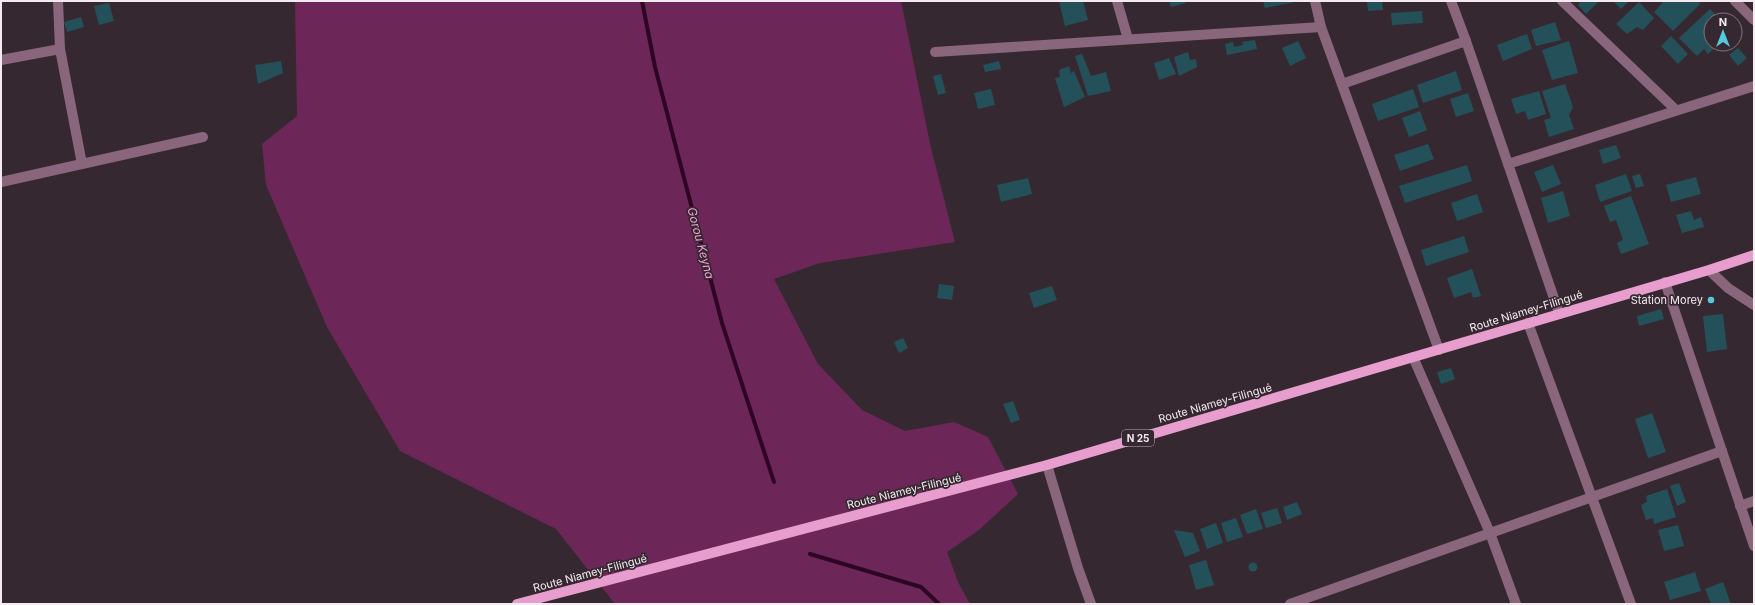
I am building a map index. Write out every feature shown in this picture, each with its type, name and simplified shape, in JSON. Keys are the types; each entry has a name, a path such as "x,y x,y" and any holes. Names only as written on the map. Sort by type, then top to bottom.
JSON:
{"main road":[{"name":"Route Niamey-Filingué","path":"517,604 1047,465 1709,270 1754,255"}],"street":[{"path":"58,1 60,48 82,164"},
{"path":"1118,1 1128,39"},
{"path":"1315,1 1321,27 1438,350"},
{"path":"1451,1 1559,313"},
{"path":"1562,1 1676,110"},
{"path":"1735,1 1754,20"},
{"path":"935,52 1321,27"},
{"path":"1342,84 1466,41"},
{"path":"1,60 60,48"},
{"path":"1508,164 1754,86"},
{"path":"1,182 203,137"},
{"path":"1709,270 1728,288 1754,305"},
{"path":"1665,282 1754,546"},
{"path":"1528,323 1631,604"},
{"path":"1413,357 1490,533 1516,604"},
{"path":"1290,604 1722,451"},
{"path":"1047,465 1078,568 1091,604"},
{"path":"1740,506 1754,501"}],"shaded area":[{"path":"295,1 901,1 931,148 955,242 820,263 774,279 818,364 862,410 905,431 954,422 988,437 1018,494 979,530 947,552 958,582 970,604 615,604 556,529 400,451 327,327 266,185 262,144 297,116"}],"building":[{"path":"1059,1 1083,1 1088,20 1065,26"},
{"path":"1169,1 1185,1 1186,3 1171,7"},
{"path":"1263,1 1295,1 1295,2 1265,8"},
{"path":"1367,1 1382,1 1383,10 1368,11"},
{"path":"1581,1 1599,1 1586,14 1578,5"},
{"path":"1613,1 1629,1 1621,9"},
{"path":"1664,1 1699,1 1700,4 1673,31 1654,12"},
{"path":"1639,2 1654,18 1643,30 1637,27 1627,34 1616,24"},
{"path":"109,3 114,21 99,25 94,6"},
{"path":"1422,11 1423,23 1392,25 1391,13"},
{"path":"1703,16 1703,50 1697,56 1679,38"},
{"path":"81,17 84,27 67,32 64,22"},
{"path":"1555,22 1561,40 1536,46 1531,30"},
{"path":"1527,34 1532,49 1503,61 1497,45"},
{"path":"1671,36 1688,54 1678,64 1661,46"},
{"path":"1255,40 1257,49 1227,55 1225,44 1233,42 1234,47 1243,45 1242,42"},
{"path":"1298,41 1306,58 1290,66 1282,48"},
{"path":"1569,41 1578,73 1552,80 1542,50"},
{"path":"1188,52 1190,60 1196,59 1197,67 1179,76 1174,57"},
{"path":"1733,52 1742,52 1747,58 1738,66 1729,55"},
{"path":"1082,54 1091,76 1106,72 1111,91 1088,96 1075,56"},
{"path":"1169,58 1176,74 1159,80 1154,63"},
{"path":"281,61 283,73 258,84 255,65"},
{"path":"999,61 1001,69 985,72 983,65"},
{"path":"1069,66 1071,73 1074,71 1085,97 1064,107 1055,78 1060,77 1059,70"},
{"path":"1456,71 1462,90 1423,103 1417,85"},
{"path":"941,74 946,93 938,95 933,76"},
{"path":"1565,84 1573,107 1569,115 1574,129 1549,137 1544,120 1551,118 1542,91"},
{"path":"991,89 995,105 978,109 974,93"},
{"path":"1413,89 1419,107 1378,121 1372,104"},
{"path":"1539,91 1546,114 1528,120 1525,111 1516,114 1511,99"},
{"path":"1468,93 1474,111 1456,117 1450,99"},
{"path":"1420,111 1427,130 1409,137 1402,118"},
{"path":"1428,144 1434,159 1400,171 1394,155"},
{"path":"1616,145 1621,158 1603,164 1599,150"},
{"path":"1467,165 1472,181 1405,203 1399,186"},
{"path":"1553,165 1561,184 1542,192 1534,172"},
{"path":"1626,174 1632,191 1600,202 1595,185"},
{"path":"1640,174 1644,186 1636,188 1632,176"},
{"path":"1696,177 1701,194 1671,202 1666,185"},
{"path":"1028,178 1032,194 1001,202 997,185"},
{"path":"1563,191 1570,216 1548,223 1541,198"},
{"path":"1477,194 1483,212 1457,221 1451,203"},
{"path":"1631,196 1649,244 1621,254 1617,243 1623,240 1616,220 1610,222 1604,206"},
{"path":"1691,211 1694,220 1701,217 1704,227 1682,233 1676,215"},
{"path":"1464,236 1469,252 1426,266 1421,250"},
{"path":"1472,269 1481,296 1473,298 1471,292 1454,298 1447,278"},
{"path":"939,284 954,286 952,300 937,298"},
{"path":"1052,286 1057,300 1034,308 1029,293"},
{"path":"1661,309 1664,319 1639,326 1637,316"},
{"path":"1723,314 1727,349 1707,352 1703,316"},
{"path":"903,338 908,348 899,353 894,342"},
{"path":"1451,368 1455,379 1441,384 1437,372"},
{"path":"1013,401 1020,420 1011,423 1003,404"},
{"path":"1652,413 1666,452 1648,458 1635,419"},
{"path":"1679,483 1686,502 1677,506 1670,486"},
{"path":"1667,489 1676,517 1654,524 1653,518 1646,520 1641,505 1647,502 1646,496"},
{"path":"1297,502 1302,514 1287,520 1283,507"},
{"path":"1277,508 1282,523 1266,528 1261,513"},
{"path":"1256,509 1263,529 1247,534 1240,515"},
{"path":"1236,518 1243,537 1227,542 1221,523"},
{"path":"1216,523 1223,543 1207,549 1200,529"},
{"path":"1678,525 1684,546 1664,551 1658,530"},
{"path":"1174,530 1193,533 1200,551 1185,557"},
{"path":"1206,560 1214,585 1196,590 1189,565"},
{"path":"1251,563 1255,563 1257,567 1255,571 1251,571 1249,569 1249,565"},
{"path":"1695,572 1701,591 1670,600 1664,582"},
{"path":"1723,582 1731,604 1711,604 1705,589"}],"waterway":[{"name":"Gorou Keyna","path":"642,1 655,67 722,323 774,482"},
{"path":"810,554 921,587 939,604"}],"place":[{"name":"Station Morey","path":"1711,300"}]}
